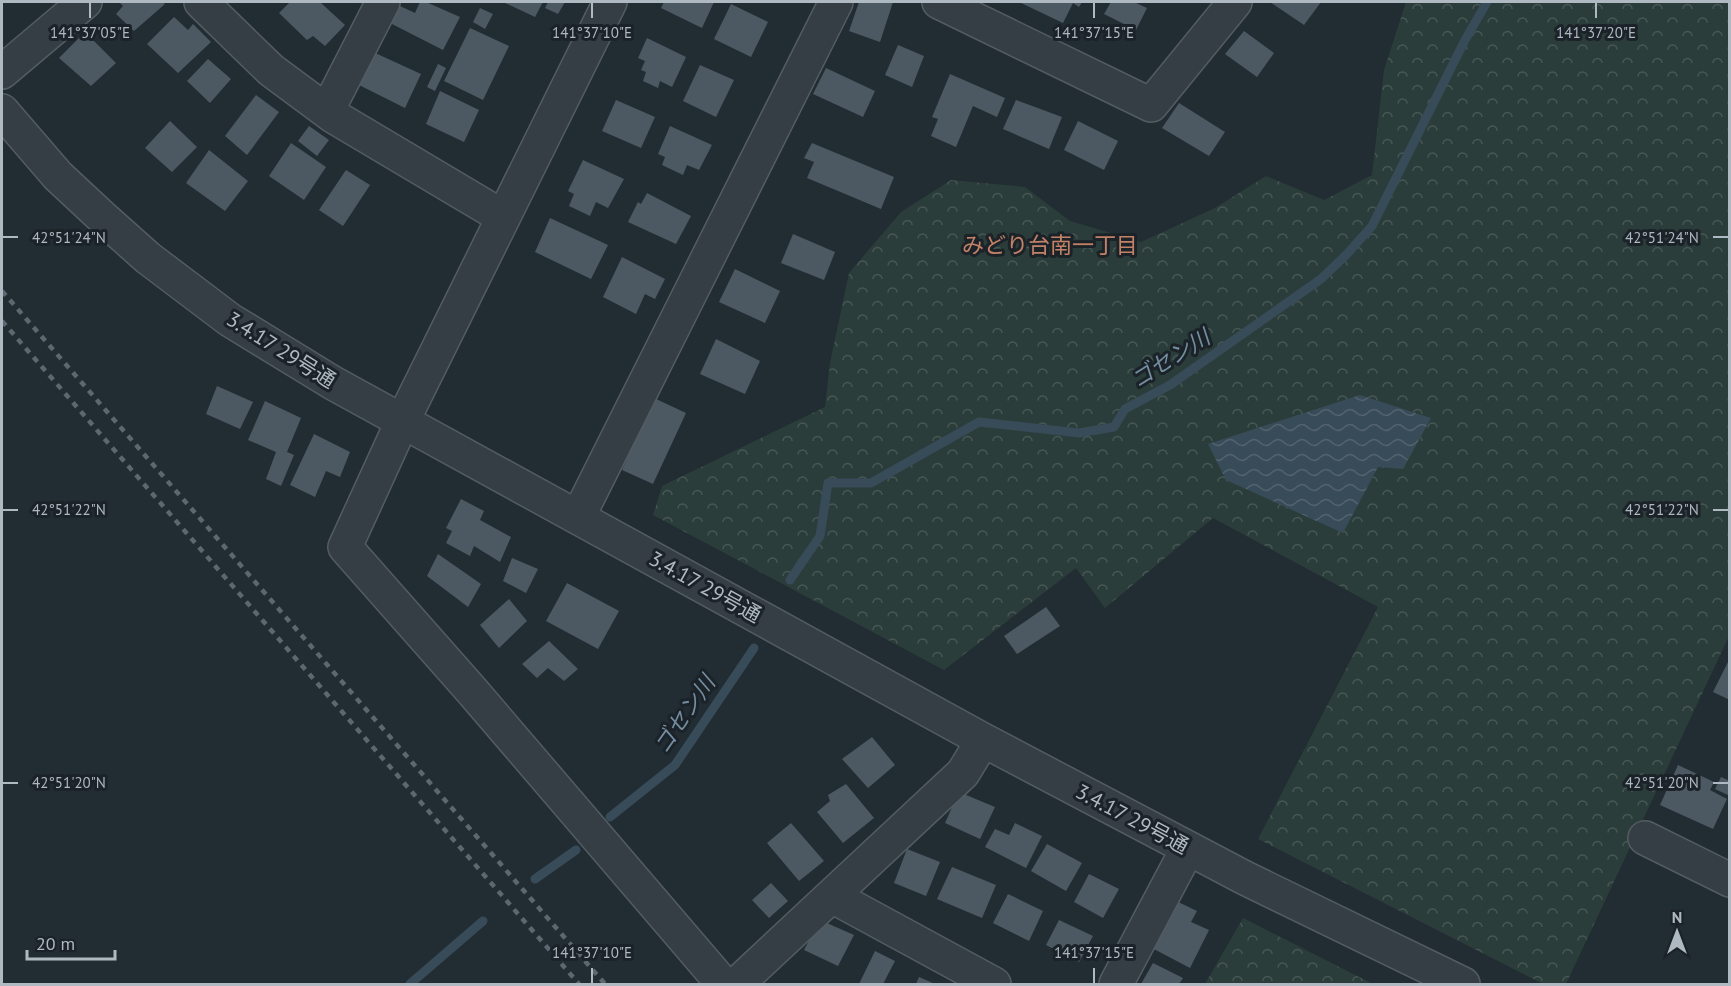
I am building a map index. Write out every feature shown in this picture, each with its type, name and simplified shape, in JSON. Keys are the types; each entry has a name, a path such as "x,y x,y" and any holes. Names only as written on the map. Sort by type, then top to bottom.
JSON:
{"street":[{"path":"2,72 85,2"},
{"path":"201,2 271,70 327,111 503,218"},
{"path":"327,111 383,2"},
{"path":"610,2 403,420 345,547 723,984"},
{"path":"578,517 836,2"},
{"path":"939,2 1151,105 1235,2"},
{"name":"3.4.17 29号通","path":"2,111 58,176 102,218 188,290 230,320 333,383 983,740 1245,878 1463,984"},
{"path":"737,984 963,773 983,740"},
{"path":"1645,838 1730,880"},
{"path":"1116,984 1188,848"},
{"path":"831,896 994,984"}],"green space":[{"path":"1406,2 1729,2 1729,636 1566,984 1543,984 1258,839 1378,607 1213,518 1105,608 1076,568 944,670 653,515 662,486 825,407 830,363 849,273 901,212 951,180 1025,187 1070,221 1141,242 1215,208 1266,176 1324,200 1372,175 1384,70"},
{"path":"1243,918 1373,984 1205,984"}],"water":[{"path":"1360,395 1431,418 1403,469 1378,467 1343,533 1226,480 1208,444"}],"building":[{"path":"119,2 162,2 165,4 134,31 116,14 123,6"},
{"path":"290,2 320,2 345,25 325,46 313,36 307,40 279,13"},
{"path":"420,2 426,2 460,17 443,50 390,23 400,6 415,13"},
{"path":"503,2 543,2 535,17"},
{"path":"548,2 565,2 558,14 545,8"},
{"path":"664,2 714,2 702,28 661,8"},
{"path":"859,2 893,2 880,42 849,31"},
{"path":"1019,2 1082,2 1079,7 1073,3 1063,23"},
{"path":"1111,2 1134,2 1147,8 1136,30 1104,14"},
{"path":"1270,2 1321,2 1304,25"},
{"path":"731,4 768,22 751,57 714,39"},
{"path":"480,8 493,14 485,29 473,22"},
{"path":"174,17 188,30 193,24 211,42 178,73 147,44"},
{"path":"470,28 509,46 483,100 444,81"},
{"path":"1244,31 1274,53 1257,77 1225,54"},
{"path":"85,32 116,63 91,86 59,58"},
{"path":"647,38 686,57 672,87 660,81 658,88 643,81 646,72 641,70 645,61 638,58"},
{"path":"898,45 924,56 912,87 885,75"},
{"path":"373,52 421,74 405,108 357,84"},
{"path":"208,59 231,79 210,103 187,81"},
{"path":"438,64 446,68 435,91 427,87"},
{"path":"700,65 734,80 716,117 683,101"},
{"path":"826,68 875,91 863,117 813,94"},
{"path":"950,74 1005,98 997,117 973,106 956,147 931,136 938,119 932,117"},
{"path":"440,91 479,110 464,142 426,124"},
{"path":"256,95 279,112 247,155 225,136"},
{"path":"616,100 655,117 641,148 602,131"},
{"path":"1016,100 1062,117 1049,149 1003,129"},
{"path":"1179,103 1225,132 1209,156 1162,128"},
{"path":"170,121 197,147 172,172 145,148"},
{"path":"1078,121 1118,141 1104,170 1064,150"},
{"path":"309,126 329,140 317,156 298,141"},
{"path":"670,126 712,145 699,170 687,165 683,175 662,165 665,157 658,154"},
{"path":"291,143 326,167 304,200 269,176"},
{"path":"812,143 894,177 881,209 807,178 814,162 804,158"},
{"path":"209,150 248,181 225,211 186,183"},
{"path":"583,160 624,179 608,208 596,202 590,216 569,206 574,194 568,191"},
{"path":"346,170 370,185 343,226 319,210"},
{"path":"647,193 691,216 676,244 628,222 638,202 641,204"},
{"path":"550,218 608,245 591,279 535,252"},
{"path":"793,234 835,252 824,280 781,263"},
{"path":"622,257 665,279 655,299 645,294 636,314 603,297"},
{"path":"735,269 780,291 765,323 719,302"},
{"path":"716,339 760,361 745,394 700,374"},
{"path":"217,386 253,402 240,429 206,414"},
{"path":"654,398 686,413 653,484 622,470"},
{"path":"265,401 301,418 287,452 294,455 281,486 266,479 276,452 248,440"},
{"path":"314,434 350,452 340,477 326,471 315,497 290,485"},
{"path":"461,499 484,511 480,520 511,537 500,562 474,546 470,556 446,543 452,531 446,528"},
{"path":"438,554 481,584 468,607 427,576"},
{"path":"512,558 538,569 526,593 503,581"},
{"path":"567,583 619,611 598,649 546,621"},
{"path":"509,599 527,621 499,648 480,625"},
{"path":"1046,607 1060,626 1017,654 1004,636"},
{"path":"549,641 578,669 564,681 548,668 537,678 522,664"},
{"path":"1730,658 1730,700 1713,692"},
{"path":"872,737 895,765 868,788 842,759"},
{"path":"1678,765 1714,782 1710,790 1727,799 1713,829 1660,805"},
{"path":"1721,777 1730,781 1730,796 1715,789"},
{"path":"846,784 874,818 843,843 817,812 830,801 828,795"},
{"path":"959,792 995,807 980,839 945,823"},
{"path":"791,823 824,861 799,881 767,843"},
{"path":"1015,823 1042,836 1026,868 985,847 995,829 1009,835"},
{"path":"1047,844 1082,863 1066,891 1031,871"},
{"path":"907,849 940,862 926,896 894,883"},
{"path":"952,867 996,885 982,918 937,899"},
{"path":"1089,874 1119,889 1103,918 1074,902"},
{"path":"771,883 788,901 769,918 752,900"},
{"path":"1008,894 1043,911 1029,941 993,923"},
{"path":"1174,900 1197,911 1191,922 1209,930 1190,968 1150,947"},
{"path":"820,920 854,935 838,966 804,950"},
{"path":"1059,920 1093,936 1079,962 1046,945"},
{"path":"875,951 895,961 883,984 859,984"},
{"path":"1153,963 1183,978 1179,984 1141,984"},
{"path":"919,977 935,984 916,984"}],"waterway":[{"name":"ゴセン川","path":"790,580 820,536 828,483 871,483 979,422 1079,433 1114,427 1125,409 1170,385 1321,279 1372,226 1465,40 1487,2"},
{"name":"ゴセン川","path":"610,817 675,765 754,648"},
{"name":"ゴセン川","path":"535,879 576,850"},
{"name":"ゴセン川","path":"410,984 483,921"}],"railway":[{"path":"2,291 605,984"},
{"path":"2,321 579,984"}],"district":[{"name":"みどり台南一丁目","path":"1050,245"}]}
